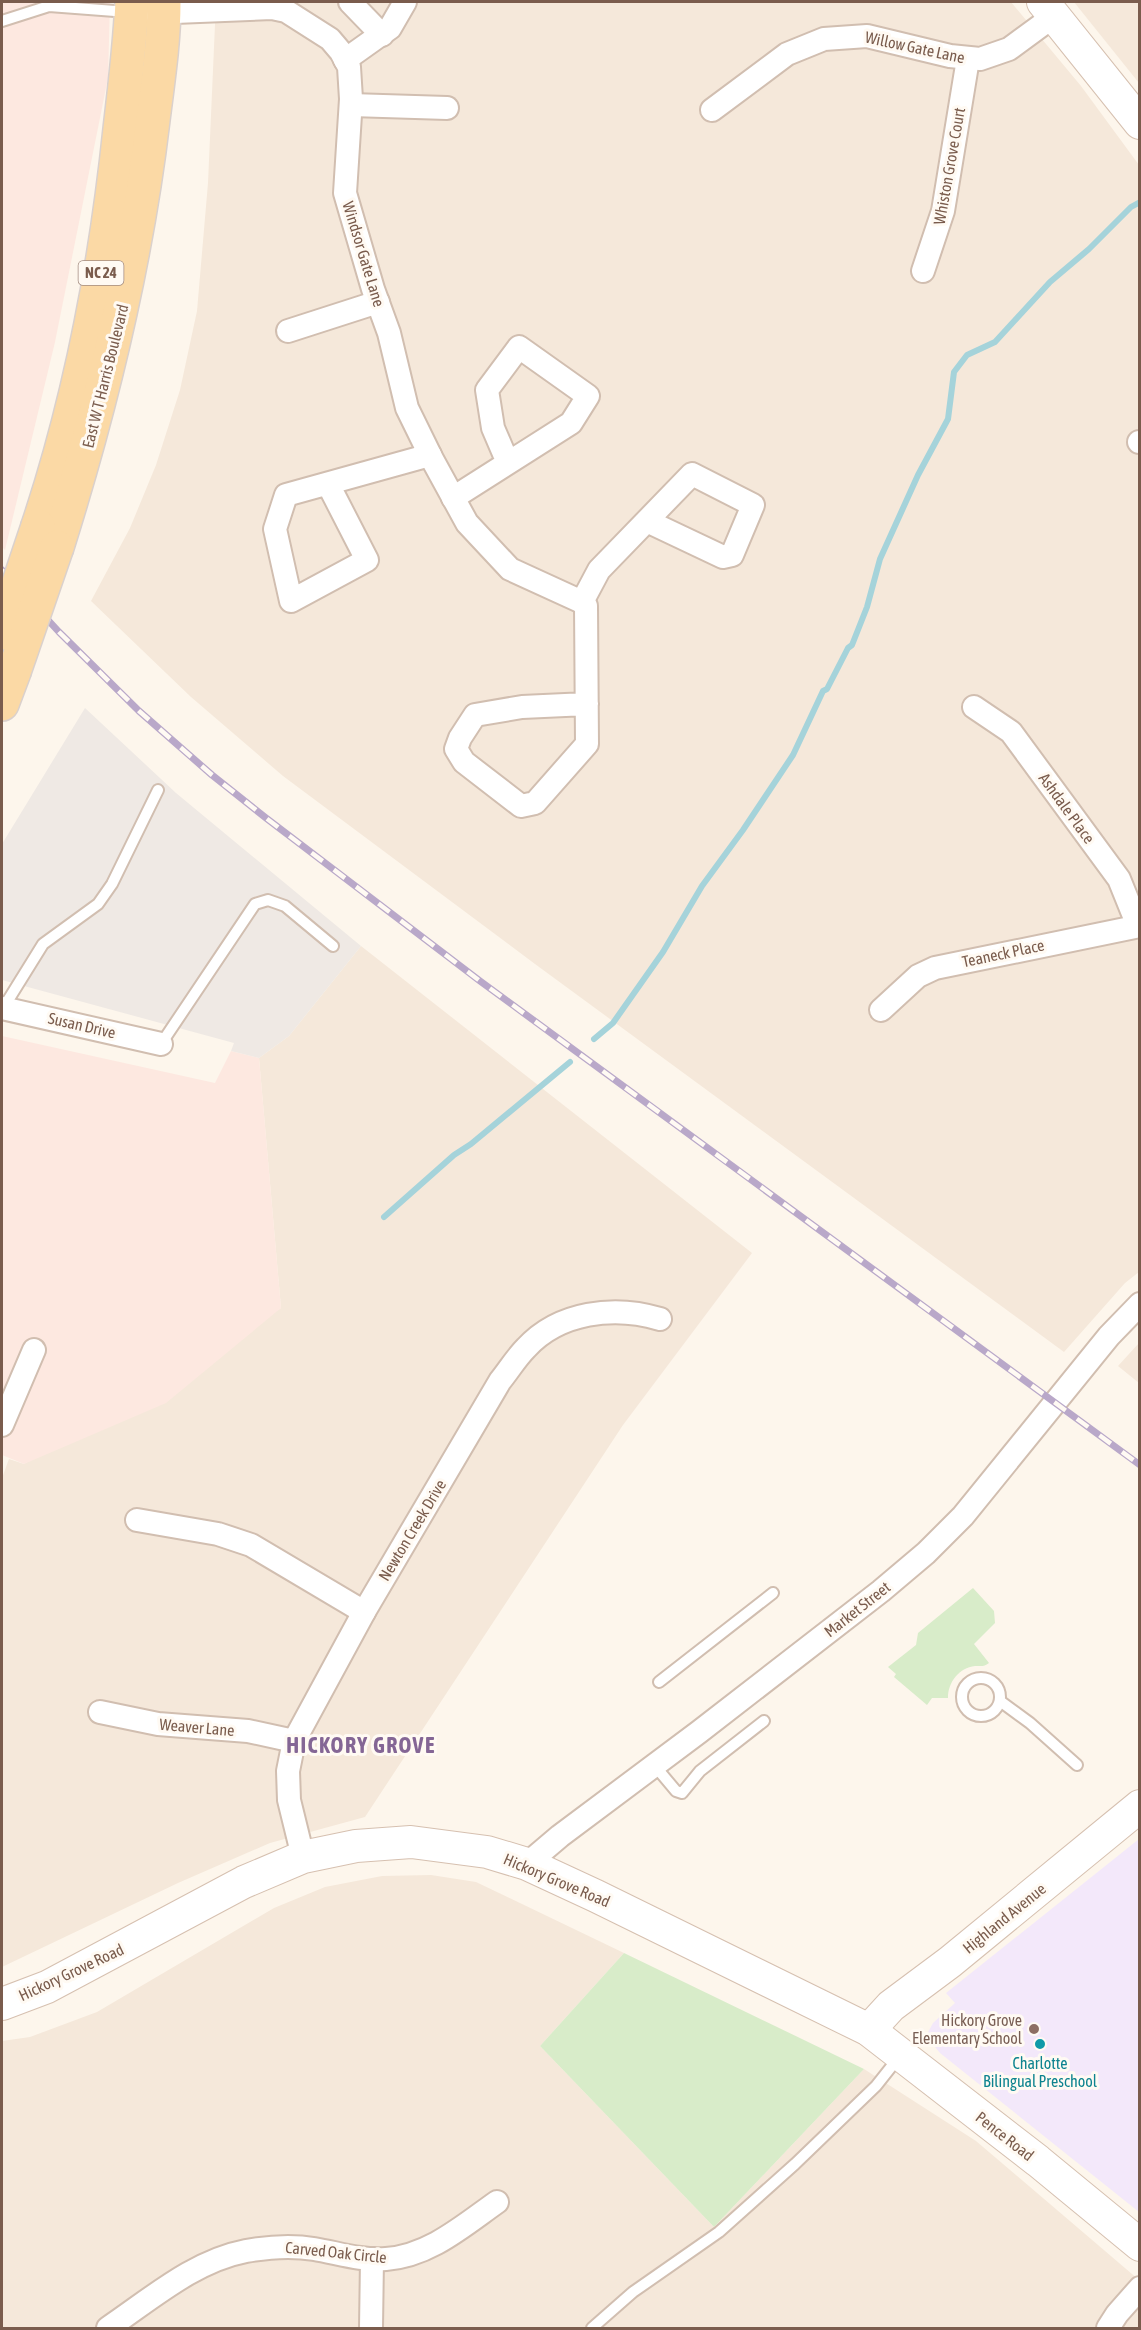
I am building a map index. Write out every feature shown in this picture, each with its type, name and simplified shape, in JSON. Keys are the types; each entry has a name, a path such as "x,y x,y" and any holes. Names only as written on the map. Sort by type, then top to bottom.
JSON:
{"main road":[{"name":"East W T Harris Boulevard","path":"2,704 14,672 47,537 97,295 115,171 131,7"},
{"name":"East W T Harris Boulevard","path":"2,633 90,437 124,298 149,154 164,7"}],"street":[{"path":"350,2 382,35"},
{"path":"345,60 390,28 405,2"},
{"name":"Windsor Gate Lane","path":"131,7 272,8 286,11 330,39 341,52 349,67 351,105 345,193 388,333 407,408 467,524 510,569 582,602"},
{"path":"1048,9 1140,123"},
{"name":"Willow Gate Lane","path":"712,110 787,54 824,39 867,36 968,59 981,59 1009,50 1048,9"},
{"name":"Whiston Grove Court","path":"923,271 943,211 968,59"},
{"path":"351,105 447,108"},
{"path":"288,331 378,302"},
{"path":"453,498 571,423 588,396 519,347 487,390 494,428 508,463"},
{"path":"328,484 367,560 291,601 275,529 286,495 430,455"},
{"path":"587,704 522,707 475,716 460,738 456,749 464,762 521,806 535,802 587,744 587,704 586,606 582,602 600,570 647,521"},
{"name":"Ashdale Place","path":"974,707 1011,732 1119,879 1139,926"},
{"name":"Teaneck Place","path":"881,1010 918,976 935,968 1139,926"},
{"name":"Susan Drive","path":"2,1009 161,1044"},
{"name":"Market Street","path":"527,1864 560,1836 655,1766 873,1597 926,1553 963,1516 1109,1336 1140,1304"},
{"name":"Newton Creek Drive","path":"303,1857 289,1800 288,1771 294,1741 364,1612 501,1381 527,1347 544,1332 569,1320 592,1313 628,1312 660,1319"},
{"path":"2,1425 34,1350"},
{"path":"137,1520 218,1534 251,1545 364,1612"},
{"name":"Weaver Lane","path":"100,1712 158,1724 248,1731 294,1741"},
{"name":"Highland Avenue","path":"869,2030 891,2006 950,1962 1140,1806"},
{"name":"Hickory Grove Road","path":"2,2004 47,1987 244,1882 303,1857 356,1846 411,1842 487,1852 527,1864 869,2030"},
{"name":"Pence Road","path":"869,2030 1140,2245"},
{"name":"Carved Oak Circle","path":"108,2328 183,2277 212,2261 244,2252 278,2247 312,2248 372,2259 398,2258 443,2241 497,2202"},
{"path":"371,2328 372,2259"},
{"path":"1108,2328 1140,2288"}],"lane":[{"path":"2,21 49,6 131,7"},
{"path":"2,1009 43,944 98,904 112,884 158,790"},
{"path":"161,1044 255,904 268,900 285,906 333,946"},
{"path":"659,1682 773,1593"},
{"path":"1000,1701 1077,1765"},
{"path":"655,1766 676,1791 682,1793 700,1772 764,1721"},
{"path":"592,2328 633,2292 719,2232 795,2164 876,2086 901,2054"}],"shaded area":[{"path":"2,2 110,2 108,78 55,342 5,550 2,547"},
{"path":"216,2 1011,2 1081,86 1139,165 1139,1272 1125,1283 1064,1352 283,776 191,697 91,601 130,528 156,465 180,390 197,311 208,183"},
{"path":"1074,2 1139,2 1139,83"},
{"path":"85,708 176,793 361,946 289,1036 259,1058 231,1051 234,1043 2,980 2,844"},
{"path":"361,946 752,1253 623,1425 365,1817 270,1843 178,1883 2,1967 2,1478 9,1459 24,1464 281,1308 259,1058 289,1036"},
{"path":"2,1036 215,1083 231,1051 259,1058 281,1308 166,1403 24,1464 2,1455"},
{"path":"1139,1343 1139,1383 1118,1366"},
{"name":"Hickory Grove Elementary School","path":"1139,1839 1139,2212 940,2053 926,2036 933,2023 955,2003 946,1993"},
{"path":"431,1875 476,1882 624,1953 540,2046 714,2227 864,2069 976,2141 1139,2280 1139,2328 2,2328 2,2041 30,2037 97,2012 274,1908 325,1887 382,1876"}],"green space":[{"path":"973,1588 994,1611 995,1623 974,1644 989,1663 984,1666 969,1667 959,1673 952,1681 948,1698 932,1698 927,1705 894,1677 896,1674 888,1667 916,1645 918,1633"},
{"path":"624,1953 864,2069 714,2227 540,2046"}],"waterway":[{"path":"594,1039 613,1023 663,952 702,886 793,755 823,691 827,689 848,648 852,645 867,607 880,559 918,475 948,419 954,372 967,355 995,342 1050,282 1089,249 1131,207 1140,202"},
{"path":"384,1217 454,1155 471,1144 570,1062"}],"railway":[{"path":"2,570 59,632 139,711 212,775 266,818 480,981 1140,1465"}],"place":[{"name":"Hickory Grove Elementary School","path":"1034,2029"},
{"name":"Charlotte Bilingual Preschool","path":"1040,2044"}],"district":[{"name":"HICKORY GROVE","path":"361,1745"}]}
